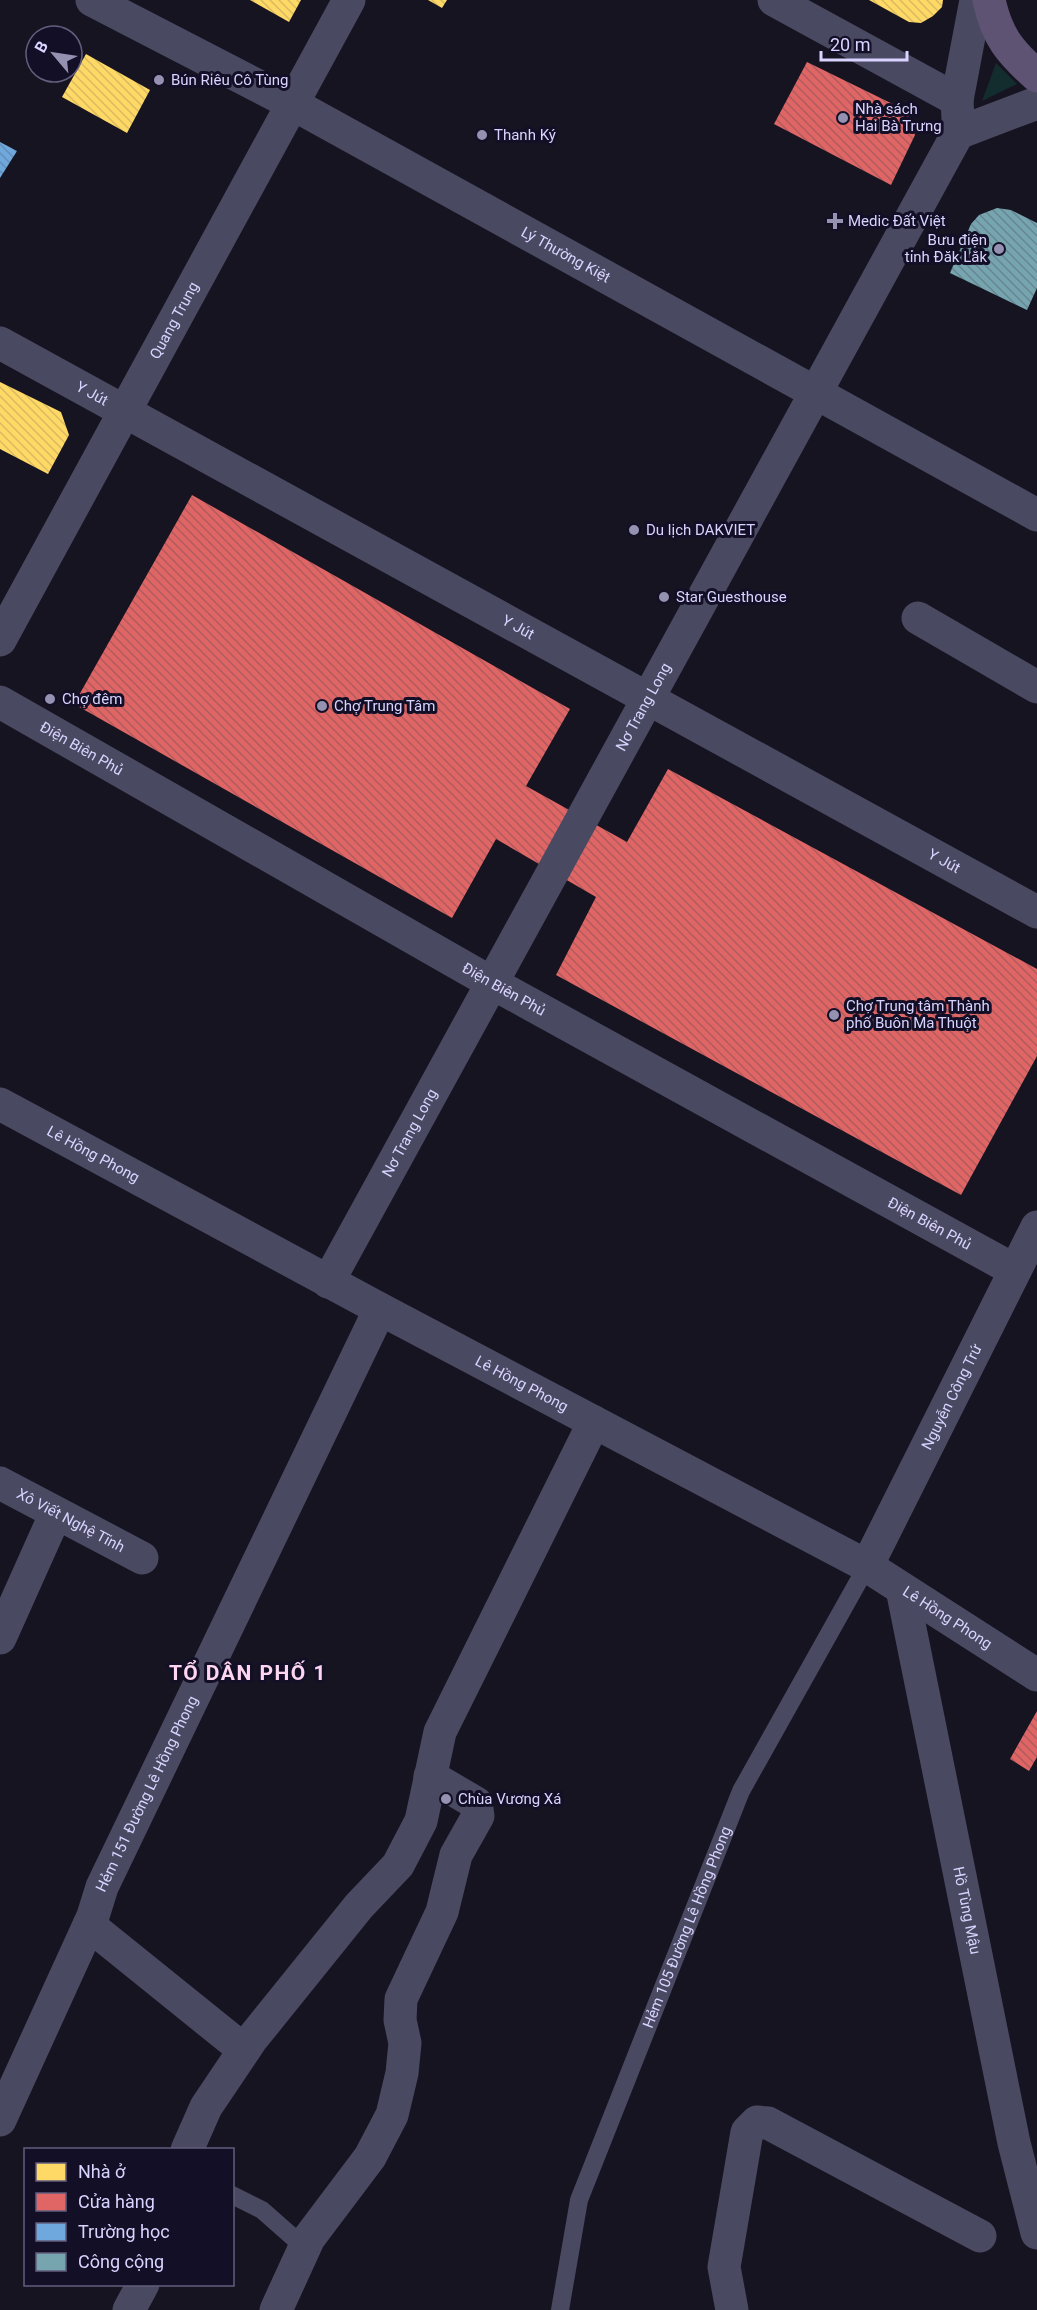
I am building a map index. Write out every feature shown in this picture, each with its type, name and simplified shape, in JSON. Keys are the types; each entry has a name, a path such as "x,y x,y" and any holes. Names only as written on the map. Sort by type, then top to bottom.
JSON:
{"main road":[{"path":"989,0 993,20 1007,48 1037,76"}],"street":[{"name":"Lý Thường Kiệt","path":"92,0 291,103 1037,515"},
{"name":"Quang Trung","path":"0,640 349,0"},
{"path":"774,0 957,100"},
{"path":"976,0 957,100 958,133 1037,103"},
{"name":"Nơ Trang Long","path":"328,1281 958,133"},
{"name":"Y Jút","path":"0,343 123,413 1037,912"},
{"path":"918,618 1037,687"},
{"name":"Điện Biên Phủ","path":"0,702 492,983 1014,1270"},
{"name":"Lê Hồng Phong","path":"0,1104 380,1309 867,1566 1037,1675"},
{"name":"Nguyễn Công Trứ","path":"867,1566 1037,1227"},
{"name":"Hẻm 151 Đường Lê Hồng Phong","path":"0,2120 89,1925 102,1887 380,1309"},
{"path":"188,2148 206,2107 244,2050 359,1906 398,1864 421,1821 440,1732 594,1422"},
{"name":"Xô Viết Nghệ Tĩnh","path":"0,1483 142,1558"},
{"path":"0,1638 56,1513"},
{"name":"Hồ Tùng Mậu","path":"902,1589 1014,2143 1037,2233"},
{"path":"276,2310 304,2247 370,2157 392,2115 402,2073 405,2043 400,2019 401,1999 442,1912 456,1855 478,1816 476,1803 430,1776"},
{"path":"89,1925 244,2050"},
{"path":"732,2310 724,2267 747,2132 757,2122 768,2123 980,2236"},
{"path":"129,2310 141,2286"}],"lane":[{"name":"Hẻm 105 Đường Lê Hồng Phong","path":"560,2310 579,2200 741,1791 867,1566"},
{"path":"234,2196 262,2210 304,2247"}],"green space":[{"path":"996,63 1017,84 982,101"}],"building: Nhà ở":[{"path":"250,0 301,0 289,22"},
{"path":"428,0 447,0 442,8"},
{"path":"869,0 943,0 942,7 921,23 909,22"},
{"path":"86,54 150,90 127,133 62,97 69,84 84,84"},
{"path":"0,382 61,412 69,435 48,474 0,449"}],"building: Cửa hàng":[{"name":"Nhà sách Hai Bà Trưng","path":"807,62 907,111 915,135 891,185 774,124"},
{"path":"192,495 570,709 526,786 627,842 668,769 1037,969 1037,1056 961,1195 556,975 596,897 496,839 452,918 74,704"},
{"path":"1037,1711 1037,1757 1029,1771 1010,1759"}],"building: Trường học":[{"path":"0,142 17,151 0,178"}],"building: Công cộng":[{"name":"Bưu điện tỉnh Đăk Lăk","path":"997,208 1011,210 1037,223 1037,288 1027,310 950,273 971,224 979,215"}],"place":[{"name":"Bún Riêu Cô Tùng","path":"159,80"},
{"name":"Nhà sách Hai Bà Trưng","path":"843,118"},
{"name":"Thanh Ký","path":"482,135"},
{"name":"Medic Đất Việt","path":"835,221"},
{"name":"Bưu điện tỉnh Đăk Lăk","path":"999,249"},
{"name":"Du lịch DAKVIET","path":"634,530"},
{"name":"Star Guesthouse","path":"664,597"},
{"name":"Chợ đêm","path":"50,699"},
{"name":"Chợ Trung Tâm","path":"322,706"},
{"name":"Chợ Trung tâm Thành phố Buôn Ma Thuột","path":"834,1015"},
{"name":"Chùa Vương Xá","path":"446,1799"}],"district":[{"name":"TỔ DÂN PHỐ 1","path":"248,1673"}]}
